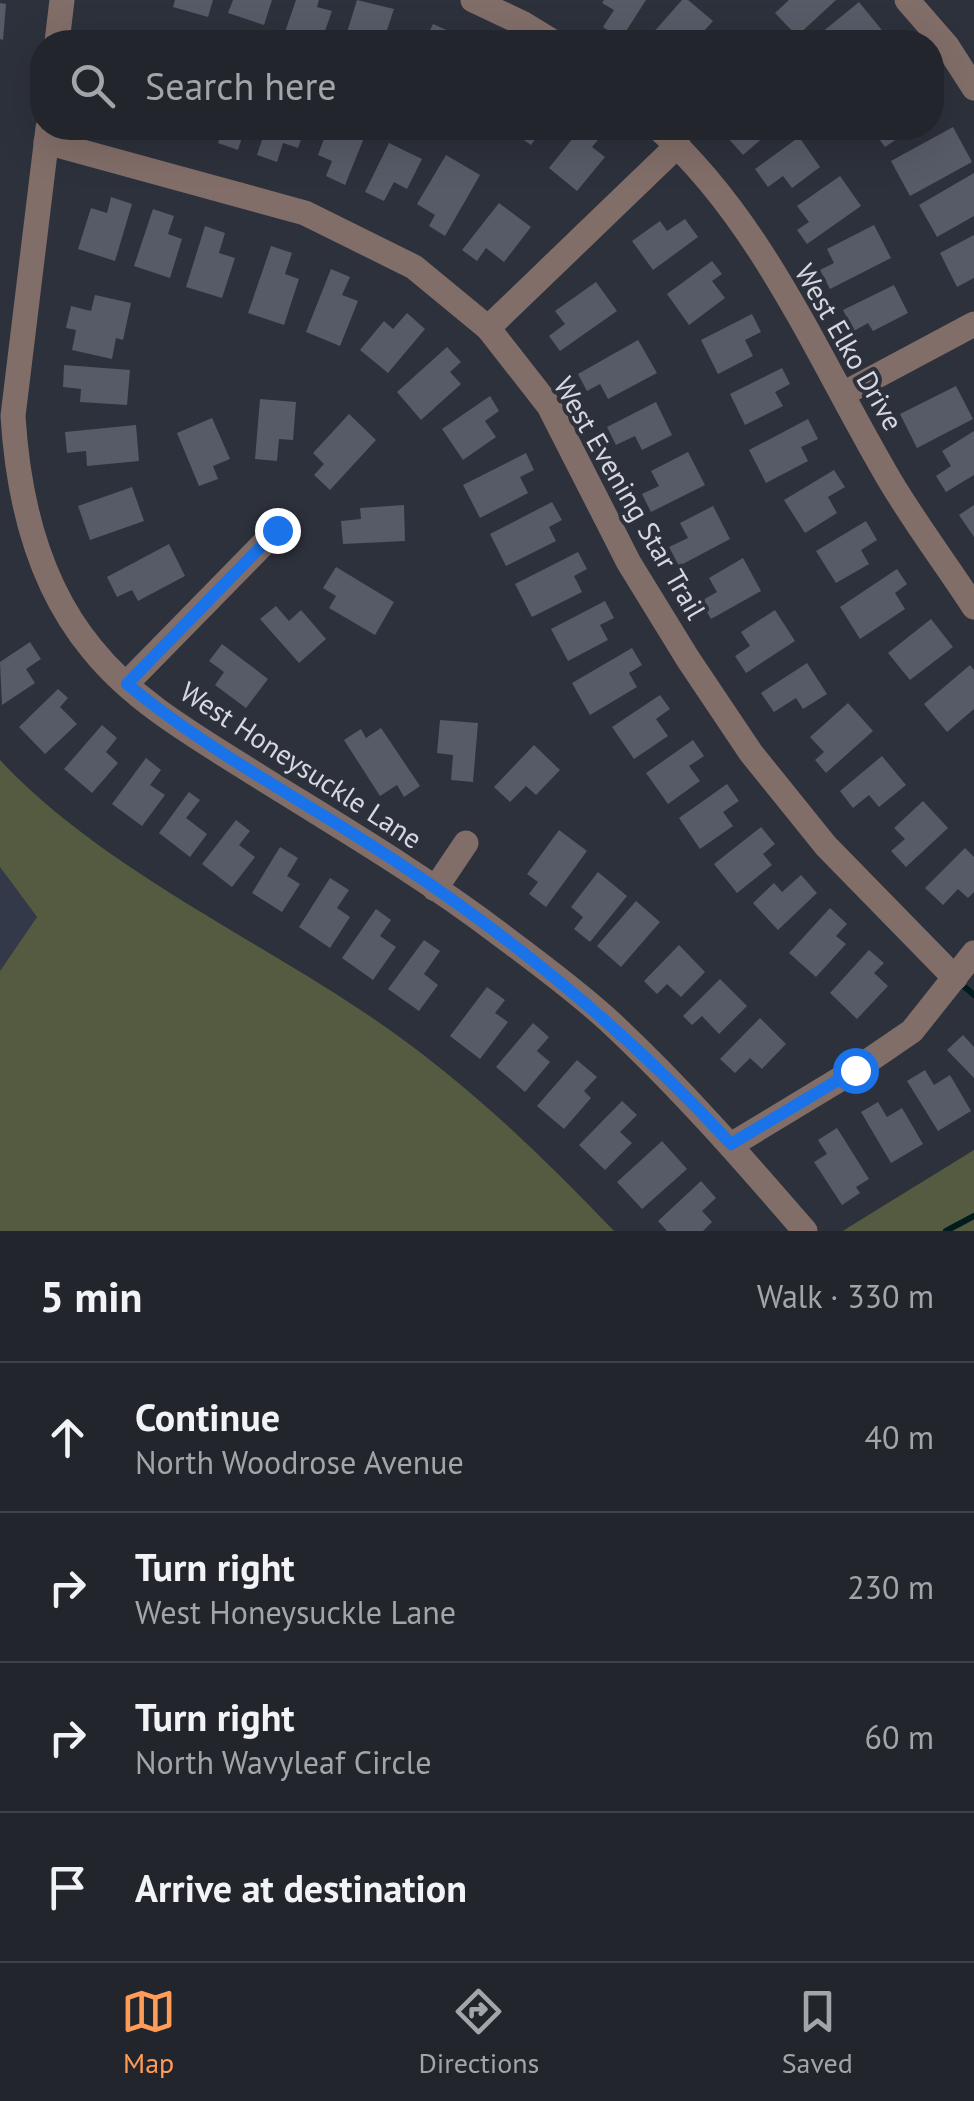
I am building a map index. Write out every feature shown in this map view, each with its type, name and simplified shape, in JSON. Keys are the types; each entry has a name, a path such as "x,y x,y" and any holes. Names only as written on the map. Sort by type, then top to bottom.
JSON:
{"street":[{"path":"59,30 62,0"},
{"path":"474,0 534,30"},
{"path":"908,0 933,30"},
{"path":"944,42 974,88"},
{"name":"West Honeysuckle Lane","path":"46,140 13,416 15,448 28,523 46,573 92,650 175,724 436,889 606,1018 731,1144 804,1231"},
{"name":"West Evening Star Trail","path":"64,140 305,213 414,267 488,328 549,406 629,564 751,753 826,846 954,978"},
{"name":"West Elko Drive","path":"672,140 749,234 890,480 974,607"},
{"path":"488,328 678,145"},
{"path":"843,394 974,324"},
{"path":"127,684 277,530"},
{"name":"West Honeysuckle Lane","path":"436,889 466,843"},
{"path":"731,1144 912,1032 974,954"}],"shaded area":[{"path":"0,867 37,917 0,971"}],"green space":[{"path":"0,760 38,797 126,864 362,1011 430,1060 525,1142 614,1231 0,1231 0,971 37,917 0,867"},
{"path":"974,1150 974,1231 843,1231 849,1227"}],"building":[{"path":"175,0 213,0 208,17 173,7"},
{"path":"233,0 272,0 264,25 228,13"},
{"path":"296,0 319,0 317,7 332,11 325,30 286,30"},
{"path":"357,0 394,9 387,30 348,30"},
{"path":"646,0 627,30 603,27 614,10 602,3"},
{"path":"682,0 688,0 713,21 705,30 656,30"},
{"path":"789,0 836,0 804,30 791,30 775,13"},
{"path":"859,2 882,30 825,30"},
{"path":"0,3 6,4 3,40 0,39"},
{"path":"953,127 972,162 910,196 891,161 929,140 944,140 944,132"},
{"path":"219,140 241,140 238,150 218,143"},
{"path":"262,140 301,140 298,148 283,143 277,162 257,155"},
{"path":"324,140 363,140 345,185 326,176 332,161 318,155"},
{"path":"571,140 598,140 592,147 605,157 577,191 549,168"},
{"path":"730,140 760,140 743,155"},
{"path":"795,140 801,140 820,167 792,188 783,176 768,187 755,169"},
{"path":"389,143 422,159 407,189 394,182 384,201 365,192"},
{"path":"446,155 480,175 445,236 429,226 435,215 417,204"},
{"path":"974,173 974,216 937,237 919,205"},
{"path":"840,176 861,206 807,244 797,230 809,222 797,206"},
{"path":"111,197 132,204 115,261 78,249 91,208 107,213"},
{"path":"499,203 531,227 504,262 486,248 477,261 462,250"},
{"path":"153,209 174,216 168,234 182,239 170,278 134,266"},
{"path":"685,219 698,237 653,270 632,241 660,221 667,231"},
{"path":"874,225 891,258 830,289 820,270 834,263 827,249"},
{"path":"205,226 225,233 219,253 235,258 222,298 186,287"},
{"path":"974,235 974,278 957,287 940,253"},
{"path":"271,246 292,253 285,274 299,279 284,325 248,313"},
{"path":"712,261 722,274 712,281 725,298 689,325 667,294"},
{"path":"331,269 350,277 342,295 358,301 340,346 306,332"},
{"path":"596,282 617,311 560,351 549,336 565,324 555,311"},
{"path":"894,285 908,313 873,331 868,323 854,331 843,310"},
{"path":"95,295 131,303 123,340 116,338 112,359 72,350 76,330 66,328 71,306 91,311"},
{"path":"407,313 425,329 388,373 360,350 384,321 393,329"},
{"path":"752,314 761,332 745,340 753,356 718,374 701,340"},
{"path":"638,340 657,373 608,399 600,384 587,391 578,374"},
{"path":"447,347 461,362 450,372 461,384 421,420 397,392"},
{"path":"64,365 130,370 127,405 80,402 81,389 63,387"},
{"path":"782,368 790,384 775,392 783,406 745,425 730,394"},
{"path":"956,386 973,419 917,448 900,414"},
{"path":"490,396 499,411 485,421 496,437 463,460 442,429"},
{"path":"260,399 296,402 293,440 279,439 277,461 255,459"},
{"path":"656,402 672,435 642,450 635,436 616,445 607,427"},
{"path":"349,414 376,440 330,490 314,475 324,464 313,453"},
{"path":"212,418 230,459 213,466 218,479 199,486 177,433"},
{"path":"808,419 818,439 801,447 808,461 766,483 749,450"},
{"path":"136,425 139,461 87,466 86,451 67,453 65,432"},
{"path":"974,431 974,475 946,492 936,476 951,466 942,451"},
{"path":"688,452 705,485 651,512 642,494 659,486 651,471"},
{"path":"526,453 534,470 520,477 528,493 480,518 463,485"},
{"path":"834,470 845,487 828,497 837,513 805,533 784,500"},
{"path":"132,487 144,521 90,540 78,506"},
{"path":"552,502 562,520 549,527 556,541 506,566 490,534"},
{"path":"404,505 405,541 343,544 341,521 361,519 360,508"},
{"path":"974,505 974,537 959,515"},
{"path":"713,506 730,539 679,566 669,547 688,538 680,523"},
{"path":"866,521 877,540 861,550 869,564 836,583 816,551"},
{"path":"169,544 185,576 138,601 132,590 117,597 107,577"},
{"path":"578,552 587,569 574,576 582,592 532,617 515,584"},
{"path":"743,558 761,591 711,619 701,601 717,592 709,578"},
{"path":"336,567 394,602 375,635 329,608 336,596 323,588"},
{"path":"897,569 907,584 895,593 905,609 860,639 840,607"},
{"path":"605,601 614,618 600,625 608,640 568,661 551,629"},
{"path":"276,606 289,621 301,610 326,639 299,663 260,619"},
{"path":"775,610 795,641 746,673 735,656 750,646 741,632"},
{"path":"931,619 953,647 910,680 888,653"},
{"path":"30,642 41,659 26,669 35,683 2,705 0,662"},
{"path":"222,644 268,679 246,708 215,685 224,672 209,661"},
{"path":"632,648 642,665 629,673 637,687 590,715 572,683"},
{"path":"807,663 827,694 803,709 796,698 774,712 761,693"},
{"path":"970,665 974,670 974,709 947,732 924,704"},
{"path":"58,689 68,698 60,707 77,724 45,754 19,727"},
{"path":"660,695 670,709 656,719 668,736 634,759 612,727"},
{"path":"848,703 873,731 826,773 815,760 824,752 810,737"},
{"path":"440,720 478,723 473,782 451,780 453,755 437,753"},
{"path":"102,725 117,738 106,752 118,763 92,793 64,769"},
{"path":"381,728 420,786 404,797 397,785 380,796 344,740 361,729 366,738"},
{"path":"693,740 704,756 689,766 700,781 668,804 646,773"},
{"path":"534,745 560,770 536,795 526,786 510,802 494,787"},
{"path":"882,756 906,785 879,807 869,795 853,808 840,791"},
{"path":"146,758 161,770 150,785 165,795 142,826 112,804"},
{"path":"727,784 739,801 723,812 733,826 700,849 679,818"},
{"path":"189,792 200,800 186,818 207,834 190,857 159,833"},
{"path":"923,801 948,828 906,867 891,851 905,839 894,828"},
{"path":"236,820 250,831 239,845 255,857 232,887 202,864"},
{"path":"761,827 775,844 763,854 772,865 737,893 714,864"},
{"path":"559,830 587,851 546,907 529,894 538,882 527,874"},
{"path":"280,847 298,858 287,876 300,884 282,912 252,893"},
{"path":"965,848 974,857 974,892 968,898 958,889 943,905 925,888"},
{"path":"598,872 627,896 590,942 574,929 583,917 571,907"},
{"path":"801,875 817,893 778,930 753,903 774,883 782,892"},
{"path":"330,878 349,890 337,908 350,917 330,948 299,927"},
{"path":"636,901 660,922 621,967 597,946"},
{"path":"830,908 847,924 836,936 846,944 816,977 789,953"},
{"path":"376,909 391,920 380,936 396,947 373,980 342,958"},
{"path":"424,940 440,951 424,974 438,985 419,1011 388,989"},
{"path":"679,945 705,972 681,997 667,984 657,994 644,981"},
{"path":"869,950 884,963 874,973 888,986 857,1019 830,993"},
{"path":"720,979 747,1006 719,1034 702,1016 692,1025 683,1016"},
{"path":"487,987 505,1000 495,1013 508,1022 480,1059 450,1036"},
{"path":"760,1018 786,1044 762,1069 750,1058 735,1073 720,1059"},
{"path":"533,1023 549,1037 537,1051 550,1062 525,1092 496,1067"},
{"path":"963,1035 974,1047 974,1078 947,1050"},
{"path":"577,1060 597,1077 584,1091 591,1098 564,1129 537,1106"},
{"path":"925,1070 934,1085 950,1075 971,1111 938,1131 907,1081"},
{"path":"622,1101 637,1115 620,1132 632,1143 605,1170 579,1145"},
{"path":"878,1102 887,1117 902,1108 923,1144 891,1163 861,1112"},
{"path":"837,1128 869,1179 856,1187 860,1193 842,1205 814,1162 827,1154 818,1140"},
{"path":"662,1141 687,1169 642,1209 617,1182"},
{"path":"701,1181 716,1198 702,1211 712,1222 703,1231 667,1231 658,1221"}],"waterway":[{"path":"959,982 974,995"},
{"path":"946,1231 974,1216"}],"route":[{"path":"277,530 127,684 175,724 401,864 504,937 606,1018 731,1144 855,1070"}]}
